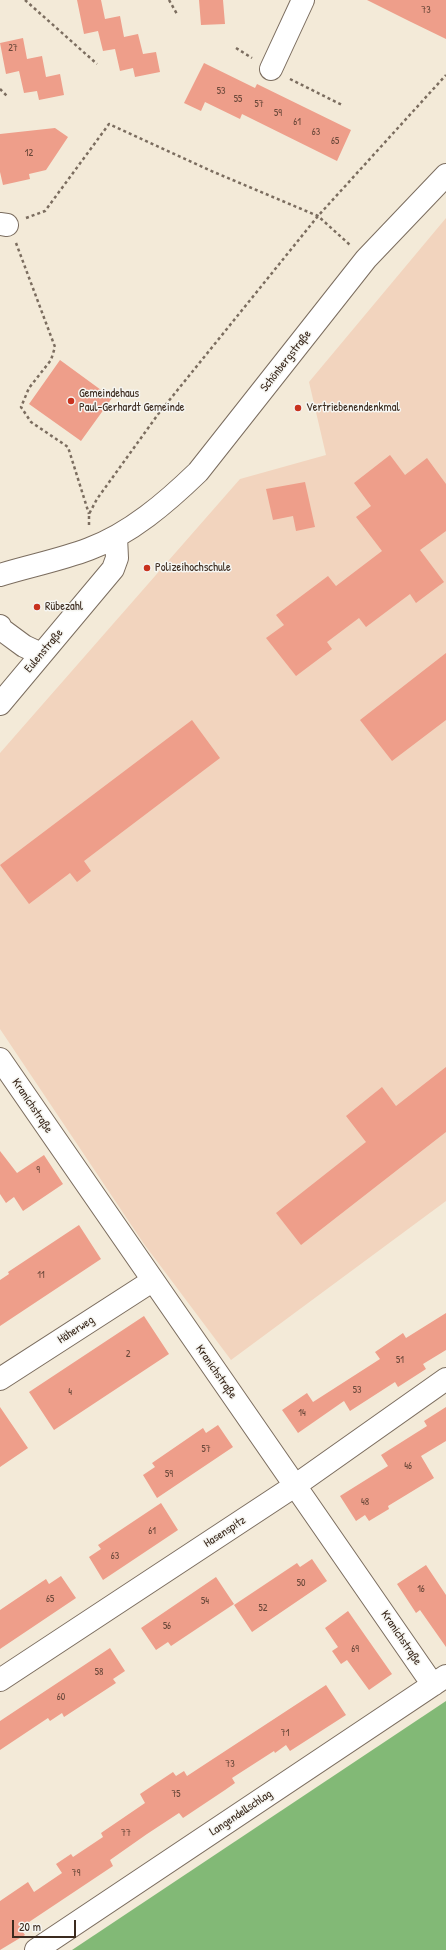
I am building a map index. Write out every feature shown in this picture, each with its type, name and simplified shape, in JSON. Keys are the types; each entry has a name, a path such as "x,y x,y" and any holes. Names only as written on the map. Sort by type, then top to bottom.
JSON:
{"street":[{"path":"271,69 303,0"},
{"name":"Schönbergstraße","path":"0,575 89,549 116,537 169,500 198,472 366,259 446,175"},
{"name":"Eulenstraße","path":"0,704 113,569 117,558 116,537"},
{"path":"0,626 1,629 24,646 41,654"},
{"name":"Kranichstraße","path":"0,1059 7,1087 152,1281 296,1485 440,1681"},
{"name":"Häherweg","path":"0,1379 152,1281"},
{"name":"Hasenspitz","path":"0,1680 296,1485 446,1379"},
{"name":"Langendellschlag","path":"36,1950 440,1681"}],"path":[{"path":"26,0 97,64"},
{"path":"169,0 177,14"},
{"path":"89,514 97,499 160,413 318,216 446,76"},
{"path":"0,89 7,96"},
{"path":"89,549 89,514 68,447 30,422 21,407 29,388 51,360 55,347 22,257 3,224 44,211 109,124 209,170 318,216 366,259"}],"shaded area":[{"path":"446,218 446,1201 231,1360 144,1244 0,1029 0,753 240,479 326,455 309,382"}],"green space":[{"path":"446,1701 446,1950 72,1950"}],"building":[{"path":"77,0 101,0 105,19 120,16 124,37 138,34 143,54 156,52 160,72 135,77 133,68 120,71 115,49 103,51 98,31 84,34"},
{"path":"199,0 223,0 225,24 201,25"},
{"path":"367,0 446,0 446,39 409,21"},
{"path":"23,38 27,59 42,56 46,77 60,74 64,95 39,100 37,91 24,93 19,71 6,74 0,43"},
{"path":"204,63 255,88 257,84 351,130 337,161 242,114 240,119 205,102 201,111 184,103"},
{"path":"55,128 68,137 46,170 29,174 30,179 3,185 0,172 0,134"},
{"name":"Gemeindehaus Paul-Gerhardt Gemeinde","path":"60,360 112,398 81,441 29,404"},
{"path":"390,455 405,475 427,458 446,484 446,531 420,550 444,582 416,603 410,594 366,627 359,618 327,642 332,649 296,676 266,638 284,625 276,615 328,576 336,586 382,551 356,517 371,506 354,483"},
{"path":"305,482 315,527 296,531 293,516 273,520 266,489"},
{"path":"446,653 446,720 392,761 360,720"},
{"path":"192,720 220,758 84,861 91,871 77,882 70,873 29,904 0,865"},
{"path":"446,1067 446,1132 301,1245 276,1213 366,1142 346,1116 382,1087 396,1106"},
{"path":"0,1151 17,1173 44,1155 63,1184 23,1211 14,1197 6,1203 0,1194"},
{"path":"79,1225 101,1259 0,1326 0,1280 9,1274 8,1272"},
{"path":"446,1313 446,1350 423,1364 426,1369 398,1387 395,1382 350,1411 344,1401 298,1433 282,1410 307,1393 313,1402 380,1359 375,1352 403,1333 406,1338"},
{"path":"144,1316 169,1354 54,1430 29,1392"},
{"path":"0,1407 28,1448 0,1467"},
{"path":"446,1407 446,1441 421,1456 434,1478 388,1506 389,1509 369,1521 365,1515 356,1521 340,1496 388,1466 381,1455 427,1426 424,1421"},
{"path":"218,1425 233,1447 157,1498 143,1475 155,1467 152,1463 203,1428 206,1433"},
{"path":"161,1503 178,1530 103,1580 89,1557 101,1549 98,1545"},
{"path":"312,1559 327,1581 252,1632 234,1605 297,1563 300,1567"},
{"path":"426,1565 446,1595 446,1647 420,1610 416,1613 397,1584"},
{"path":"61,1576 76,1598 0,1649 0,1610 46,1579 49,1584"},
{"path":"216,1577 234,1604 171,1646 168,1642 156,1650 141,1628"},
{"path":"348,1611 392,1674 369,1690 347,1660 341,1664 332,1651 338,1647 325,1628"},
{"path":"110,1648 125,1671 113,1679 116,1683 64,1717 62,1713 50,1721 48,1718 0,1750 0,1721"},
{"path":"326,1685 346,1715 290,1751 286,1745 275,1753 274,1751 232,1778 235,1783 183,1818 179,1813 147,1834 110,1860 113,1866 20,1928 25,1935 0,1950 0,1901 28,1882 34,1892 62,1873 56,1864 71,1854 73,1857 103,1837 101,1833 145,1803 140,1794 173,1772 176,1776 184,1771 187,1776"}],"place":[{"name":"Gemeindehaus Paul-Gerhardt Gemeinde","path":"71,401"},
{"name":"Vertriebenendenkmal","path":"298,408"},
{"name":"Polizeihochschule","path":"147,568"},
{"name":"Rübezahl","path":"37,607"}]}
